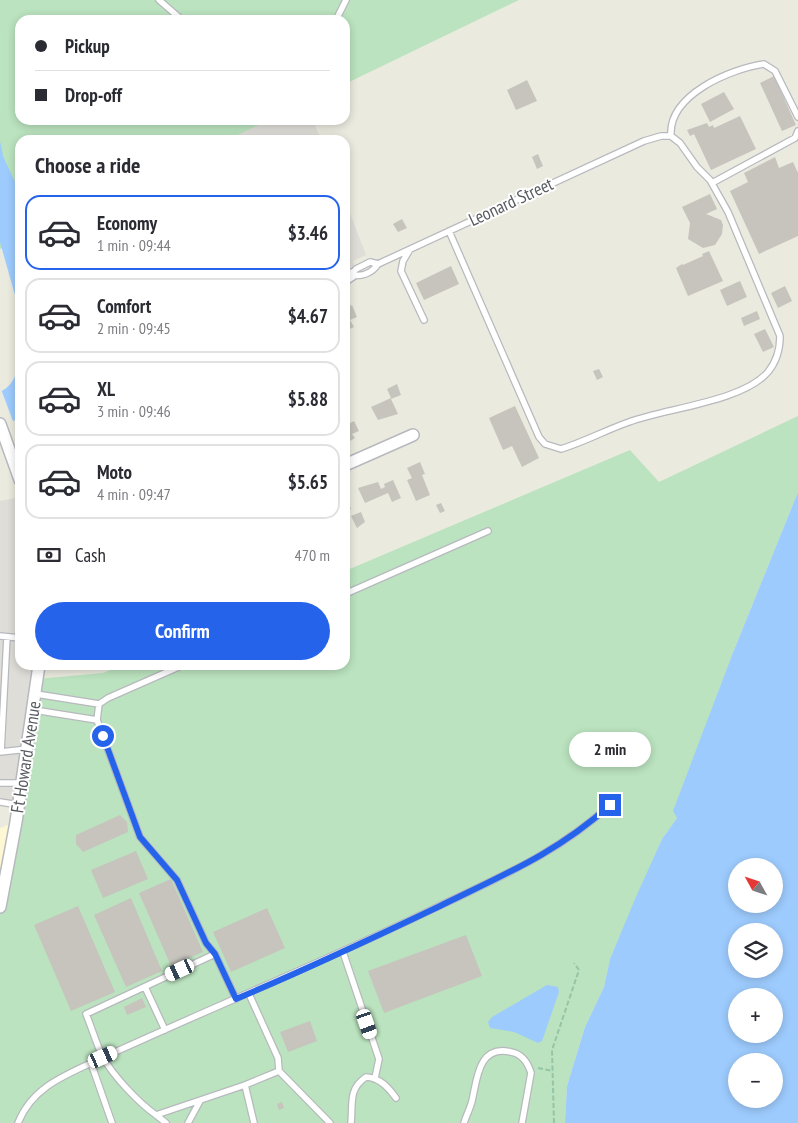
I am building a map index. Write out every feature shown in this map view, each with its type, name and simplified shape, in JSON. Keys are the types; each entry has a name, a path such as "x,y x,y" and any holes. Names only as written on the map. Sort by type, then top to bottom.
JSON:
{"street":[{"path":"0,424 15,466"},
{"path":"350,463 413,435"},
{"name":"Ft Howard Avenue","path":"0,908 19,805 38,670"}],"lane":[{"path":"159,0 176,15"},
{"path":"338,15 346,0"},
{"path":"449,231 539,437 545,444 561,449 629,422 732,394 758,380 768,372 778,354 780,336 728,212 712,183 697,167 680,142 671,136 670,124 676,113 702,85 724,75 764,64 775,71 798,117"},
{"path":"712,183 795,138 798,131"},
{"name":"Leonard Street","path":"350,277 359,277 374,269 378,264 644,141 661,136 671,136"},
{"path":"411,249 403,261 401,271 424,320"},
{"path":"350,592 488,530"},
{"path":"0,636 15,637"},
{"path":"7,636 1,752 28,749"},
{"path":"36,694 99,704 108,698 172,670"},
{"path":"99,704 98,720 140,837 177,880 206,943 215,954 236,999"},
{"path":"34,710 98,720"},
{"path":"0,783 22,783"},
{"path":"0,802 19,805"},
{"path":"18,1123 25,1107 40,1091 52,1082 103,1057 343,952 542,856 584,829 610,805"},
{"path":"343,952 379,1059 375,1078"},
{"path":"166,1123 140,1102 103,1057 86,1014 215,954"},
{"path":"145,986 165,1030"},
{"path":"249,994 278,1058 278,1071 330,1123"},
{"path":"464,1123 472,1100 478,1072 484,1059 495,1052 509,1051 522,1058 529,1067 531,1074 522,1123"},
{"path":"91,1063 112,1123"},
{"path":"156,1115 245,1085 278,1071"},
{"path":"351,1123 352,1092 355,1086 366,1077 375,1078 386,1086 396,1098"},
{"path":"245,1085 254,1123"},
{"path":"188,1123 192,1111 200,1100"}],"path":[{"path":"554,1123 552,1050 579,970 574,963"},
{"path":"529,1067 553,1071"}],"shaded area":[{"path":"259,125 315,125 319,135 238,135"},
{"path":"350,213 366,255 353,261 357,275 350,278"},
{"path":"15,498 15,670 38,670 19,802 0,804 0,501"},
{"path":"16,822 0,907 0,828"}],"green space":[{"path":"0,0 519,0 350,82 350,15 15,15 15,125 259,125 238,135 15,135 15,242 0,249"},
{"path":"798,416 798,492 732,655 674,811 677,818 662,839 610,959 604,987 585,1027 567,1086 565,1123 0,1123 0,907 37,679 103,673 110,670 350,670 350,569 630,450 659,482"}],"water":[{"path":"0,141 3,156 15,182 15,295 0,242"},
{"path":"15,374 15,420 0,429 0,392 12,382"},
{"path":"798,492 798,1123 565,1123 567,1086 585,1027 604,987 610,959 635,899 662,839 677,818 673,811 732,655"},
{"path":"547,985 558,987 559,992 542,1041 538,1043 514,1032 490,1028 488,1022 492,1017"}],"pier":[{"path":"0,390 14,424 0,432"}],"building":[{"path":"774,76 796,125 782,131 760,83"},
{"path":"527,80 537,101 516,110 507,90"},
{"path":"724,92 734,109 710,122 701,104"},
{"path":"740,116 756,149 711,170 694,134 690,136 687,130 707,123 709,127 713,125 714,128"},
{"path":"538,154 543,166 537,169 532,157"},
{"path":"775,157 779,168 793,162 798,173 798,236 759,254 730,191 748,182 744,173"},
{"path":"710,194 717,209 706,214 721,220 723,225 722,234 715,245 703,248 688,239 690,223 682,207"},
{"path":"402,219 407,228 398,232 393,224"},
{"path":"709,251 723,281 688,296 676,268 703,256 702,254"},
{"path":"451,266 459,284 424,300 416,283"},
{"path":"740,281 747,297 727,306 720,290"},
{"path":"785,286 792,301 778,308 771,293"},
{"path":"352,305 357,317 350,320 350,306"},
{"path":"757,311 760,319 744,326 741,318"},
{"path":"350,320 354,327 350,329"},
{"path":"765,329 774,347 763,352 754,334"},
{"path":"599,369 603,377 597,380 593,371"},
{"path":"397,384 401,395 391,399 398,414 378,420 371,407 391,398 387,389"},
{"path":"515,406 539,458 522,467 512,446 503,450 489,418"},
{"path":"354,421 359,431 352,434 355,438 350,441 350,423"},
{"path":"420,462 425,474 422,475 430,495 416,501 407,480 412,478 407,468"},
{"path":"393,480 401,498 392,502 388,493 365,503 358,488 378,482 381,489 385,487 384,484"},
{"path":"441,503 445,511 440,513 436,505"},
{"path":"361,512 365,522 357,528 351,516"},
{"path":"120,815 127,822 128,832 83,852 76,844 76,835"},
{"path":"136,851 148,879 103,898 91,870"},
{"path":"171,879 203,952 171,966 139,893"},
{"path":"131,898 162,971 126,987 94,915"},
{"path":"78,906 115,992 71,1011 34,925"},
{"path":"267,908 285,948 231,972 213,932"},
{"path":"466,935 482,976 384,1013 368,971"},
{"path":"142,998 146,1007 127,1015 124,1007"},
{"path":"310,1021 317,1041 288,1052 280,1032"},
{"path":"282,1102 284,1108 279,1110 277,1104"}],"route":[{"path":"103,736 140,837 177,880 206,943 215,954 236,999 343,952 542,856 584,829 610,805"}]}
